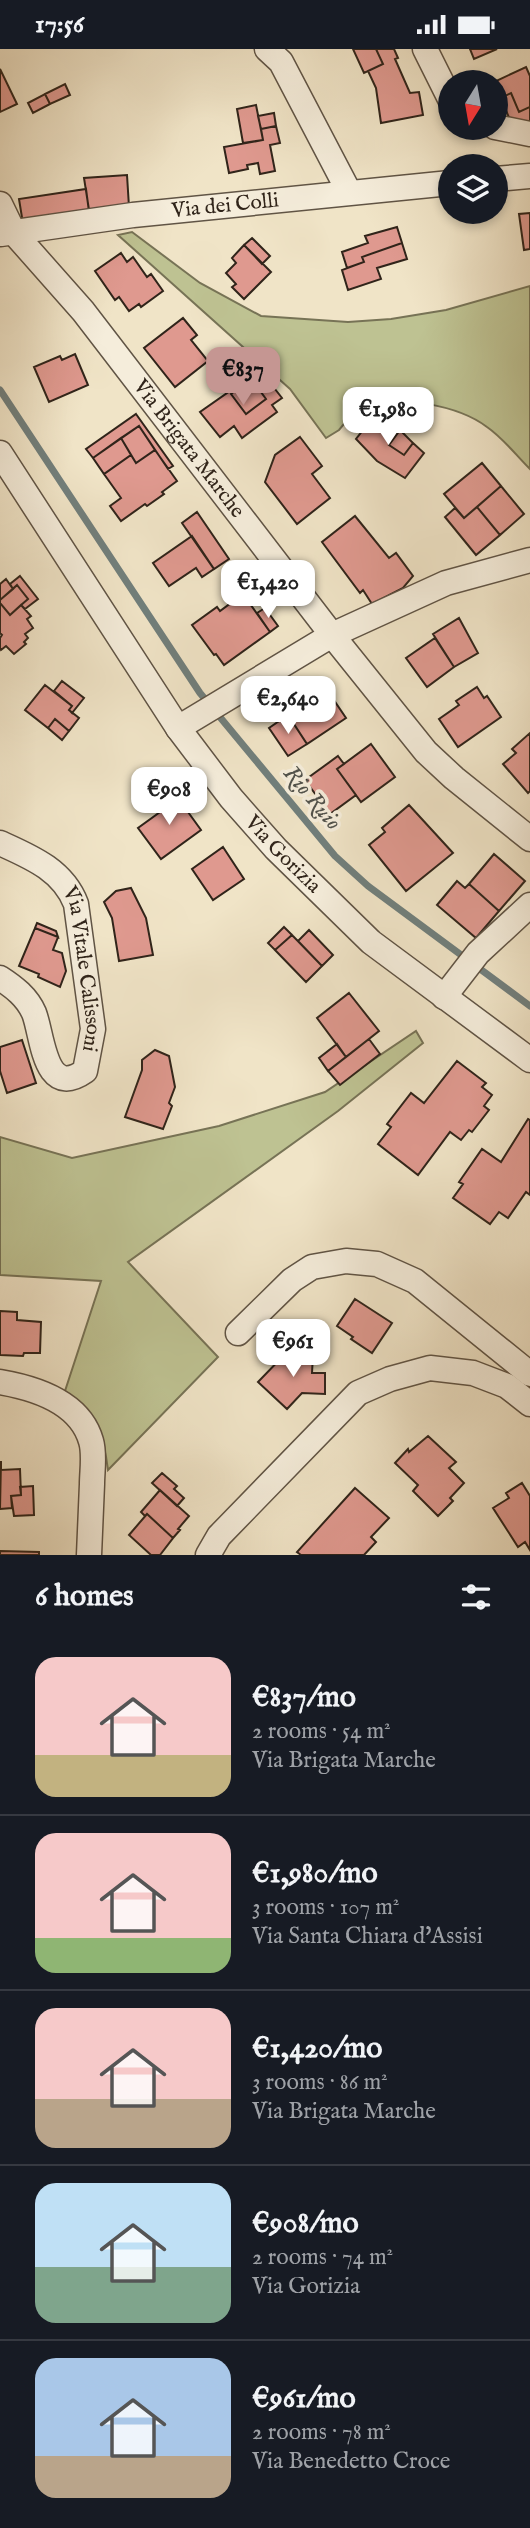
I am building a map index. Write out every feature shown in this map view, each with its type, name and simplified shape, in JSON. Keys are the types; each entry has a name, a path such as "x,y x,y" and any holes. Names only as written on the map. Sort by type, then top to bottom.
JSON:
{"street":[{"path":"267,49 281,62 349,192"},
{"path":"425,49 438,75"},
{"path":"508,130 530,134"},
{"path":"508,178 530,176"},
{"name":"Via dei Colli","path":"7,234 133,215 438,184"},
{"name":"Via Brigata Marche","path":"0,204 7,234 83,311 332,635 426,752 530,839"},
{"name":"Via Gorizia","path":"1,459 188,722 231,798 309,884 371,942 449,990 530,1060"},
{"path":"188,722 332,635 446,583 530,560"},
{"name":"Via Vitale Calissoni","path":"0,843 32,857 57,874 71,891 76,904 93,1030 85,1071 77,1077 65,1078 52,1072 33,1011 18,989 0,978"},
{"path":"449,990 478,953 530,905"},
{"path":"238,1333 292,1280 312,1267 346,1261 377,1264 415,1281 530,1374"},
{"path":"208,1555 219,1536 358,1393 412,1371 441,1369 491,1378 507,1386 530,1404"},
{"path":"0,1382 44,1393 80,1421 91,1441 93,1460 89,1555"}],"green space":[{"path":"132,232 200,283 261,316 348,322 391,319 446,310 530,286 530,469 504,441 475,419 444,408 411,401 363,401 339,430 326,438 290,389 118,235"},
{"path":"416,1031 423,1043 338,1111 128,1262 218,1357 108,1470 100,1434 65,1391 101,1281 0,1275 0,1137 72,1158 219,1126 325,1092"}],"building":[{"path":"353,49 376,49 383,64 364,73"},
{"path":"376,49 394,49 398,58 395,59 410,93 419,92 423,115 381,123 376,88 368,71 383,64"},
{"path":"470,49 497,49 474,59"},
{"path":"526,67 530,76 530,107 519,112 511,93 508,94 508,75"},
{"path":"0,69 17,104 0,112"},
{"path":"65,84 70,95 50,104 45,94"},
{"path":"511,93 519,112 530,107 530,127 512,125 508,115 508,94"},
{"path":"45,94 50,104 33,113 28,103"},
{"path":"256,105 263,140 243,143 237,109"},
{"path":"274,113 276,126 261,129 258,116"},
{"path":"276,126 280,143 270,145 275,171 260,174 258,163 247,165 248,169 229,173 224,147 263,140 261,129"},
{"path":"127,175 129,207 89,210 84,178"},
{"path":"86,189 90,219 24,230 19,199"},
{"path":"530,213 530,249 524,250 519,214"},
{"path":"397,227 402,243 362,257 364,262 347,268 342,252 368,243 365,236"},
{"path":"252,238 270,256 262,264 244,245"},
{"path":"402,243 407,259 377,268 381,279 348,290 342,270 364,262 362,257"},
{"path":"244,245 271,272 244,299 232,287 236,284 226,273 236,263 232,258"},
{"path":"121,253 127,262 133,257 147,277 151,274 163,291 141,307 139,304 129,311 119,297 115,300 95,271"},
{"path":"183,318 197,335 191,340 208,361 175,387 144,348"},
{"path":"75,354 88,385 49,402 34,367 60,356 62,360"},
{"path":"260,370 282,398 272,405 277,412 242,438 234,426 220,437 200,412","holes":["244,384 248,389 255,384 266,399 246,414 231,394"]},
{"path":"244,384 248,389 255,384 266,399 246,414 231,394"},
{"path":"136,414 173,466 168,469 139,426 93,458 86,449"},
{"path":"375,415 400,430 389,445 404,455 413,443 424,453 405,478 377,461 356,439"},
{"path":"139,426 155,450 136,463 121,438"},
{"path":"400,430 413,443 404,455 389,445"},
{"path":"300,437 322,466 312,474 330,498 297,524 265,482 275,455"},
{"path":"121,438 131,455 104,474 93,458"},
{"path":"155,450 177,481 162,492 164,494 121,521 110,506 121,498 104,474 131,455 136,463"},
{"path":"482,463 501,486 464,518 444,494"},
{"path":"501,486 524,514 500,535 477,507"},
{"path":"477,507 500,535 476,555 445,517 455,508 464,518"},
{"path":"197,512 229,559 214,569 182,523"},
{"path":"355,516 389,558 396,553 413,576 403,588 372,604 363,590 360,593 322,542"},
{"path":"192,536 214,569 202,577 196,568 169,586 153,563"},
{"path":"20,576 38,599 25,609 21,605 28,599 17,585 13,589 10,584"},
{"path":"6,579 13,589 0,600 0,584"},
{"path":"17,585 28,599 10,615 0,600"},
{"path":"243,594 270,632 224,665 192,625 217,607 220,611"},
{"path":"0,603 10,615 21,605 31,616 27,619 33,628 25,634 28,638 24,642 26,644 14,654 6,646 1,650 0,648"},
{"path":"265,608 278,626 270,632 257,613"},
{"path":"459,618 478,653 454,667 433,634"},
{"path":"435,638 454,667 427,687 406,658"},
{"path":"62,681 84,698 72,713 69,710 72,706 54,691"},
{"path":"323,684 346,718 307,744 288,715 299,708 296,702"},
{"path":"45,685 72,706 69,710 79,718 69,731 55,719 48,728 25,710"},
{"path":"477,687 484,698 487,696 501,717 458,747 439,719 459,705 456,701"},
{"path":"288,715 307,744 288,756 269,728"},
{"path":"55,719 69,731 62,740 48,728"},
{"path":"530,733 528,793 503,764 516,753 512,749"},
{"path":"371,744 395,777 361,802 337,769"},
{"path":"338,756 344,764 337,769 356,795 330,814 305,780"},
{"path":"175,794 201,830 161,859 138,828 160,812 157,808"},
{"path":"409,805 453,853 406,891 369,845 385,832 382,828"},
{"path":"223,847 244,879 213,900 192,869"},
{"path":"494,854 525,881 499,911 469,884"},
{"path":"457,881 465,888 469,884 499,911 476,938 437,905"},
{"path":"131,888 146,918 153,955 119,961 112,918 104,902 116,891"},
{"path":"37,923 56,931 58,937 35,928"},
{"path":"284,927 292,935 275,950 268,943"},
{"path":"35,928 58,937 53,950 62,953 66,971 60,987 19,966"},
{"path":"309,930 333,955 322,966 298,941"},
{"path":"292,935 322,966 306,982 275,950"},
{"path":"349,993 379,1031 346,1057 317,1018"},
{"path":"369,1039 380,1054 340,1085 328,1071"},
{"path":"22,1040 36,1083 7,1093 0,1071 0,1047"},
{"path":"337,1044 346,1057 328,1071 319,1058"},
{"path":"155,1050 169,1056 175,1087 169,1103 172,1106 163,1129 125,1117 142,1070 142,1060"},
{"path":"457,1061 486,1083 482,1087 492,1095 484,1106 489,1110 472,1132 469,1130 461,1140 450,1132 418,1175 378,1144 391,1127 387,1124 411,1093 424,1103"},
{"path":"528,1119 530,1195 526,1192 508,1218 499,1212 490,1224 453,1198 463,1184 459,1182 482,1149 501,1162"},
{"path":"355,1299 392,1323 372,1353 337,1326"},
{"path":"0,1311 17,1312 17,1320 41,1322 40,1353 24,1353 23,1356 0,1355"},
{"path":"296,1340 317,1341 316,1354 296,1353"},
{"path":"286,1353 313,1355 312,1373 325,1373 325,1394 302,1393 287,1409 258,1382"},
{"path":"428,1436 456,1462 449,1468 464,1483 450,1498 453,1501 438,1516 413,1491 418,1485 395,1463 408,1449 409,1452"},
{"path":"1,1461 1,1470 20,1469 21,1495 11,1496 12,1508 0,1509"},
{"path":"162,1473 177,1486 174,1489 184,1498 177,1506 152,1483"},
{"path":"522,1483 530,1496 530,1550 525,1542 518,1547 493,1508 509,1498 506,1493"},
{"path":"33,1486 34,1515 14,1516 11,1496 21,1495 20,1487"},
{"path":"355,1488 389,1518 371,1537 376,1542 364,1555 301,1555 297,1552"},
{"path":"160,1490 189,1516 173,1538 147,1514 145,1516 141,1512"},
{"path":"147,1514 173,1538 160,1555 151,1555 129,1535"},
{"path":"0,1551 39,1552 39,1555 0,1555"}],"waterway":[{"name":"Rio Ruio","path":"0,390 200,693 335,856 368,886 530,1006"}]}
